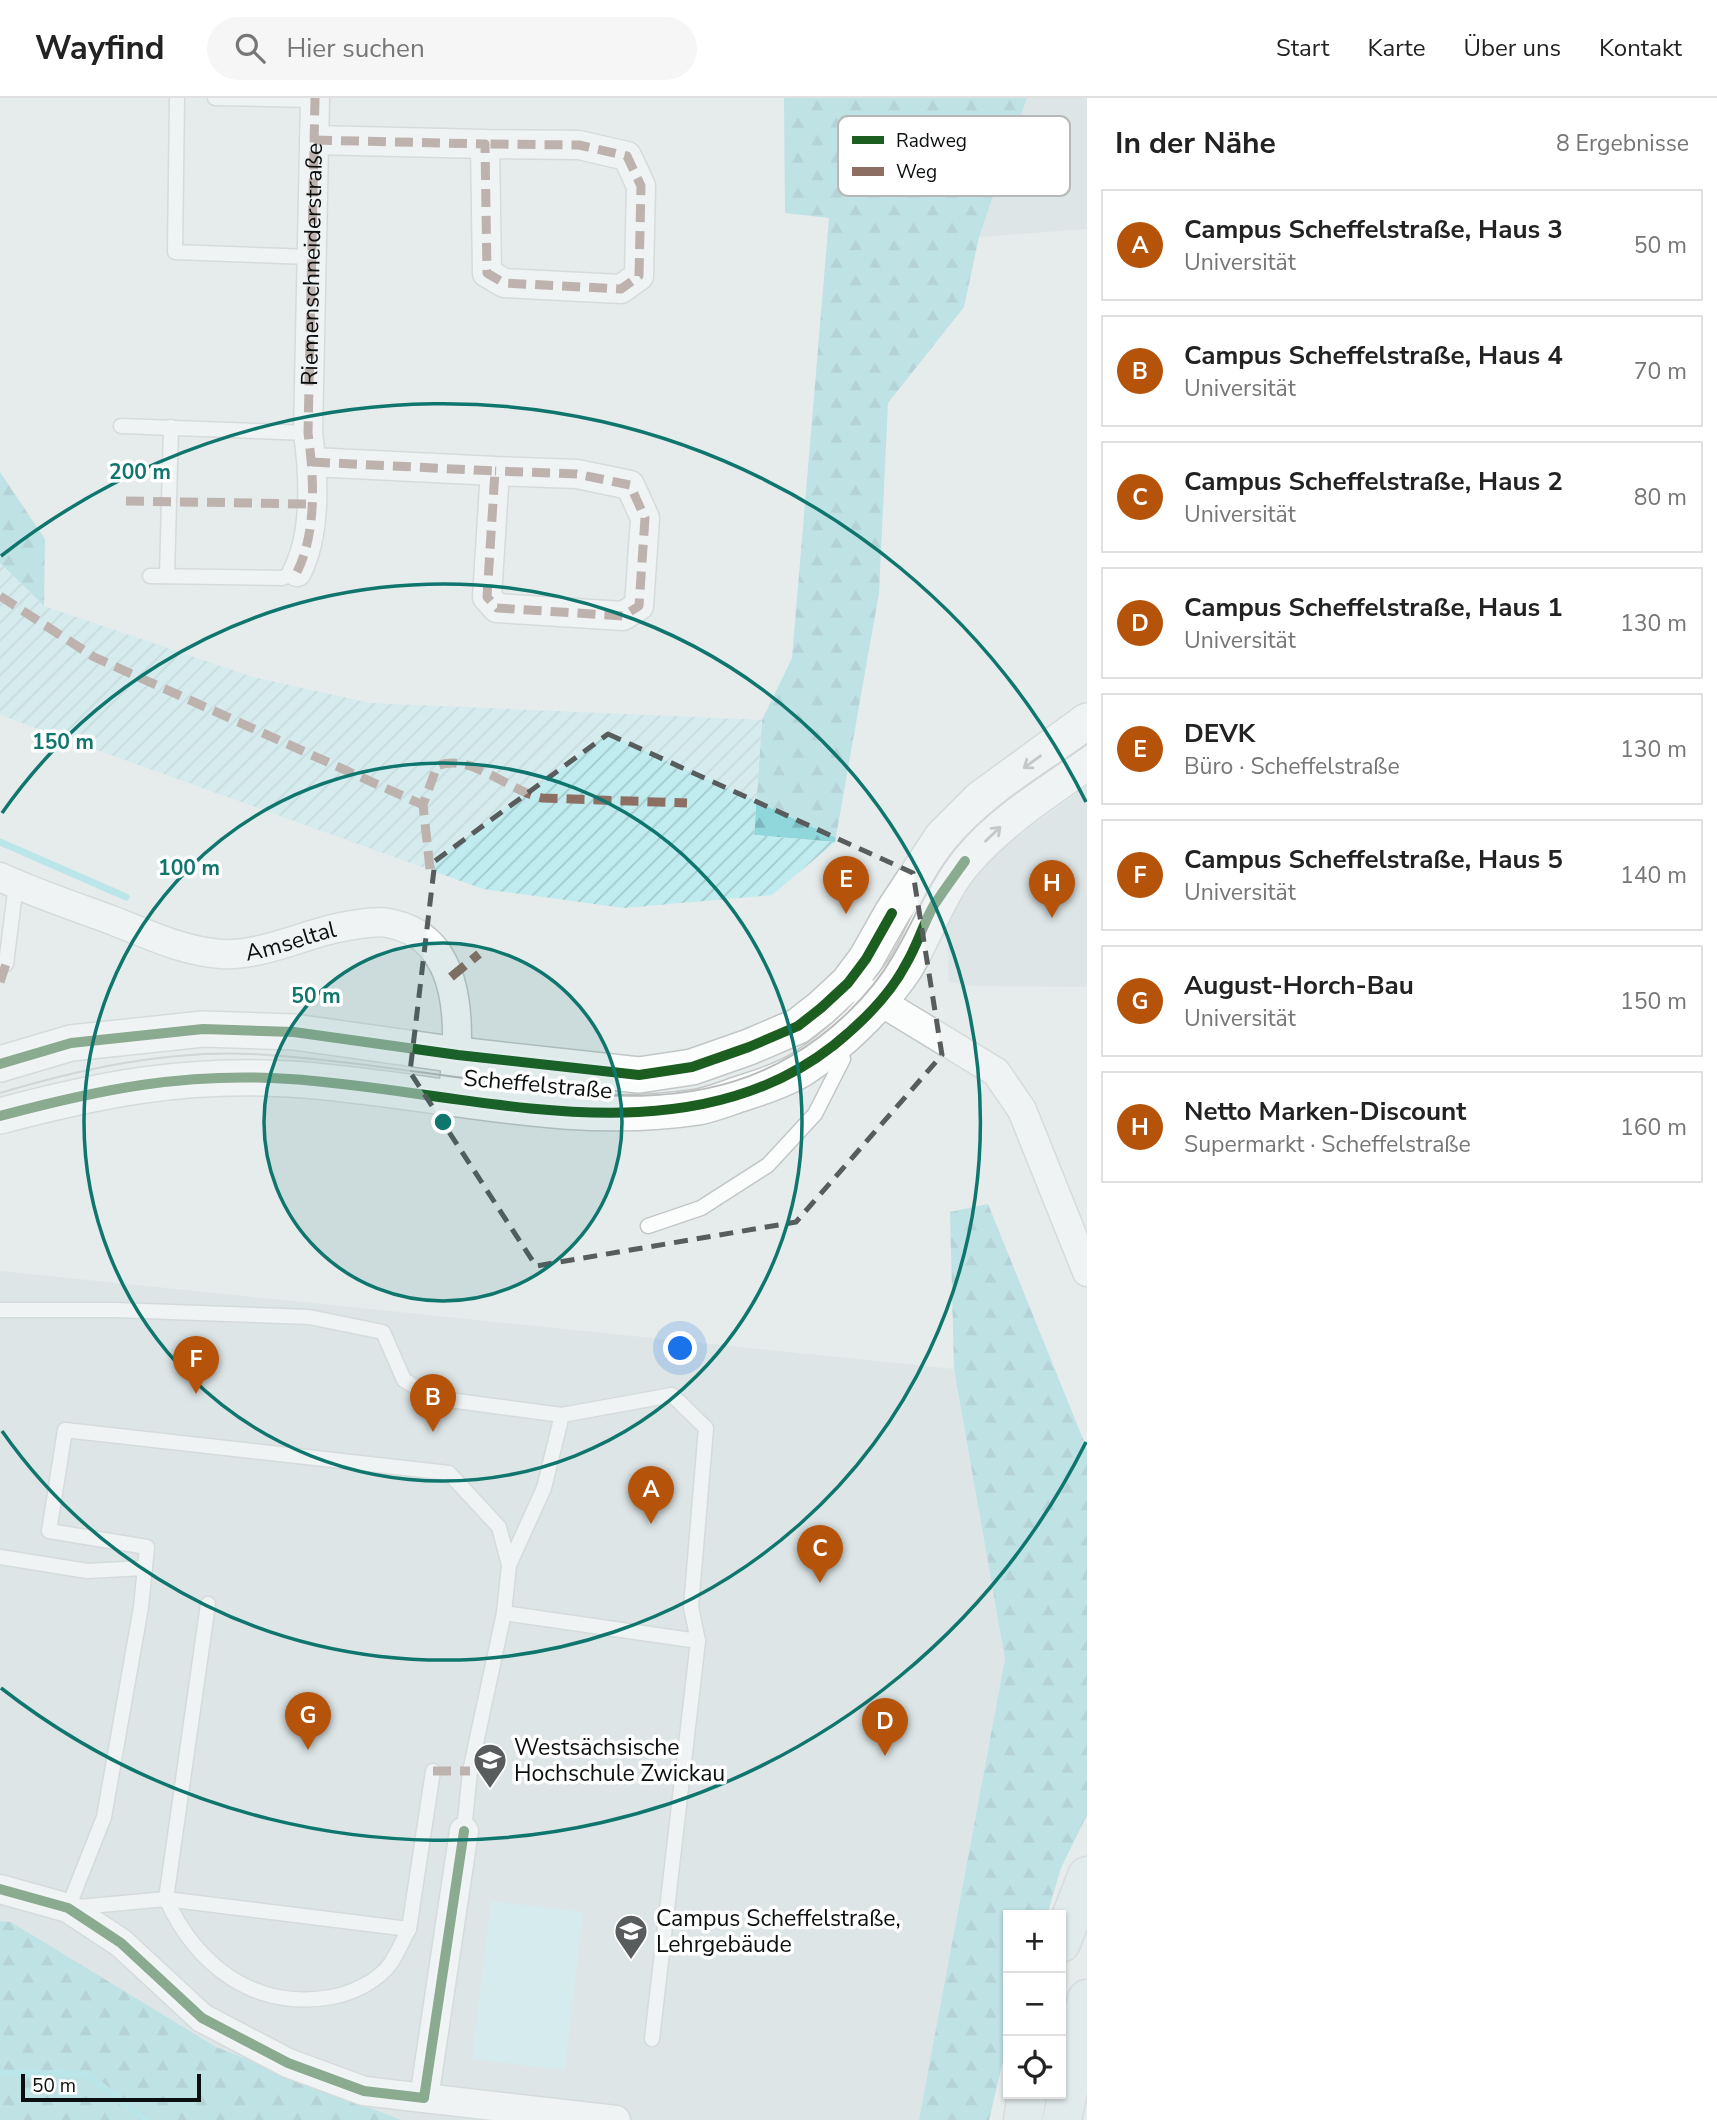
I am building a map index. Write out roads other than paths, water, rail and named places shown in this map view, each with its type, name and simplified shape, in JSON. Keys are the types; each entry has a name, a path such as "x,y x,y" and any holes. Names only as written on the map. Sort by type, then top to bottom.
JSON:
{"main road":[{"path":"1066,1930 1087,1876"},
{"path":"1062,2120 1087,1999"},
{"path":"1023,2120 1026,2099"}],"street":[{"name":"Riemenschneiderstraße","path":"297,572 308,550 312,462 308,433 315,99"},
{"path":"314,140 579,145 627,156 641,186 639,276 621,289 504,283 487,273 485,144"},
{"path":"312,462 577,474 630,485 645,518 639,606 623,616 497,608 487,597 495,471"},
{"name":"Scheffelstraße","path":"0,1064 71,1043 203,1029 294,1032 458,1055 639,1075 692,1067 750,1047 798,1026 848,983 866,959 892,913 942,837 980,799 1087,721"},
{"name":"Scheffelstraße","path":"0,1116 85,1093 141,1083 211,1077 291,1079 579,1111 642,1114 702,1106 764,1086 801,1069 836,1043 880,1001 906,966 933,906 965,860 1014,815 1087,762"},
{"name":"Amseltal","path":"8,880 173,946 223,954 271,947 327,930 387,922 425,937 441,955 451,977 458,1055 452,1097"},
{"path":"848,983 996,1072 1022,1110 1087,1272"},
{"path":"424,2098 464,1831"},
{"path":"0,1889 68,1908 121,1943 202,2018 288,2063 364,2091 616,2120"}],"lane":[{"path":"177,98 175,252 312,257"},
{"path":"215,98 315,99"},
{"path":"121,426 308,433"},
{"path":"167,576 171,427"},
{"name":"Riemenschneiderstraße","path":"150,576 282,578 297,572"},
{"path":"6,964 8,880"},
{"path":"649,1226 701,1208 768,1165 815,1114 843,1059 836,1043"},
{"path":"0,1310 115,1310 309,1317 383,1332 404,1380 434,1398 562,1415 673,1395 706,1428 691,1607 698,1641 652,2039"},
{"path":"464,1831 470,1771 504,1613 509,1565 544,1488 562,1415"},
{"path":"409,1929 166,1899 68,1908 104,1817 147,1547 50,1531 65,1430 449,1473 499,1527 509,1565"},
{"path":"0,1557 87,1571 145,1568"},
{"path":"208,1604 166,1899 177,1922 216,1967 250,1990 296,2001 340,1996 363,1987 390,1964 409,1929 433,1771"},
{"path":"504,1613 698,1641"}],"waterway":[{"path":"0,842 126,897"},
{"path":"0,2073 86,2074 146,2120"}],"tram line":[{"path":"0,1093 61,1076 124,1063 220,1054 329,1061 584,1094 627,1096 711,1088 751,1075 791,1056 834,1025 861,999 884,971 937,874 969,833 1001,805 1087,744"}],"place":[{"name":"DEVK","path":"846,914"},
{"name":"Netto Marken-Discount","path":"1052,918"},
{"name":"Campus Scheffelstraße, Haus 5","path":"196,1394"},
{"name":"Campus Scheffelstraße, Haus 4","path":"433,1432"},
{"name":"Campus Scheffelstraße, Haus 3","path":"651,1524"},
{"name":"Campus Scheffelstraße, Haus 2","path":"820,1583"},
{"name":"August-Horch-Bau","path":"308,1750"},
{"name":"Campus Scheffelstraße, Haus 1","path":"885,1756"},
{"name":"Westsächsische Hochschule Zwickau","path":"490,1790"},
{"name":"Campus Scheffelstraße, Lehrgebäude","path":"631,1961"}]}
